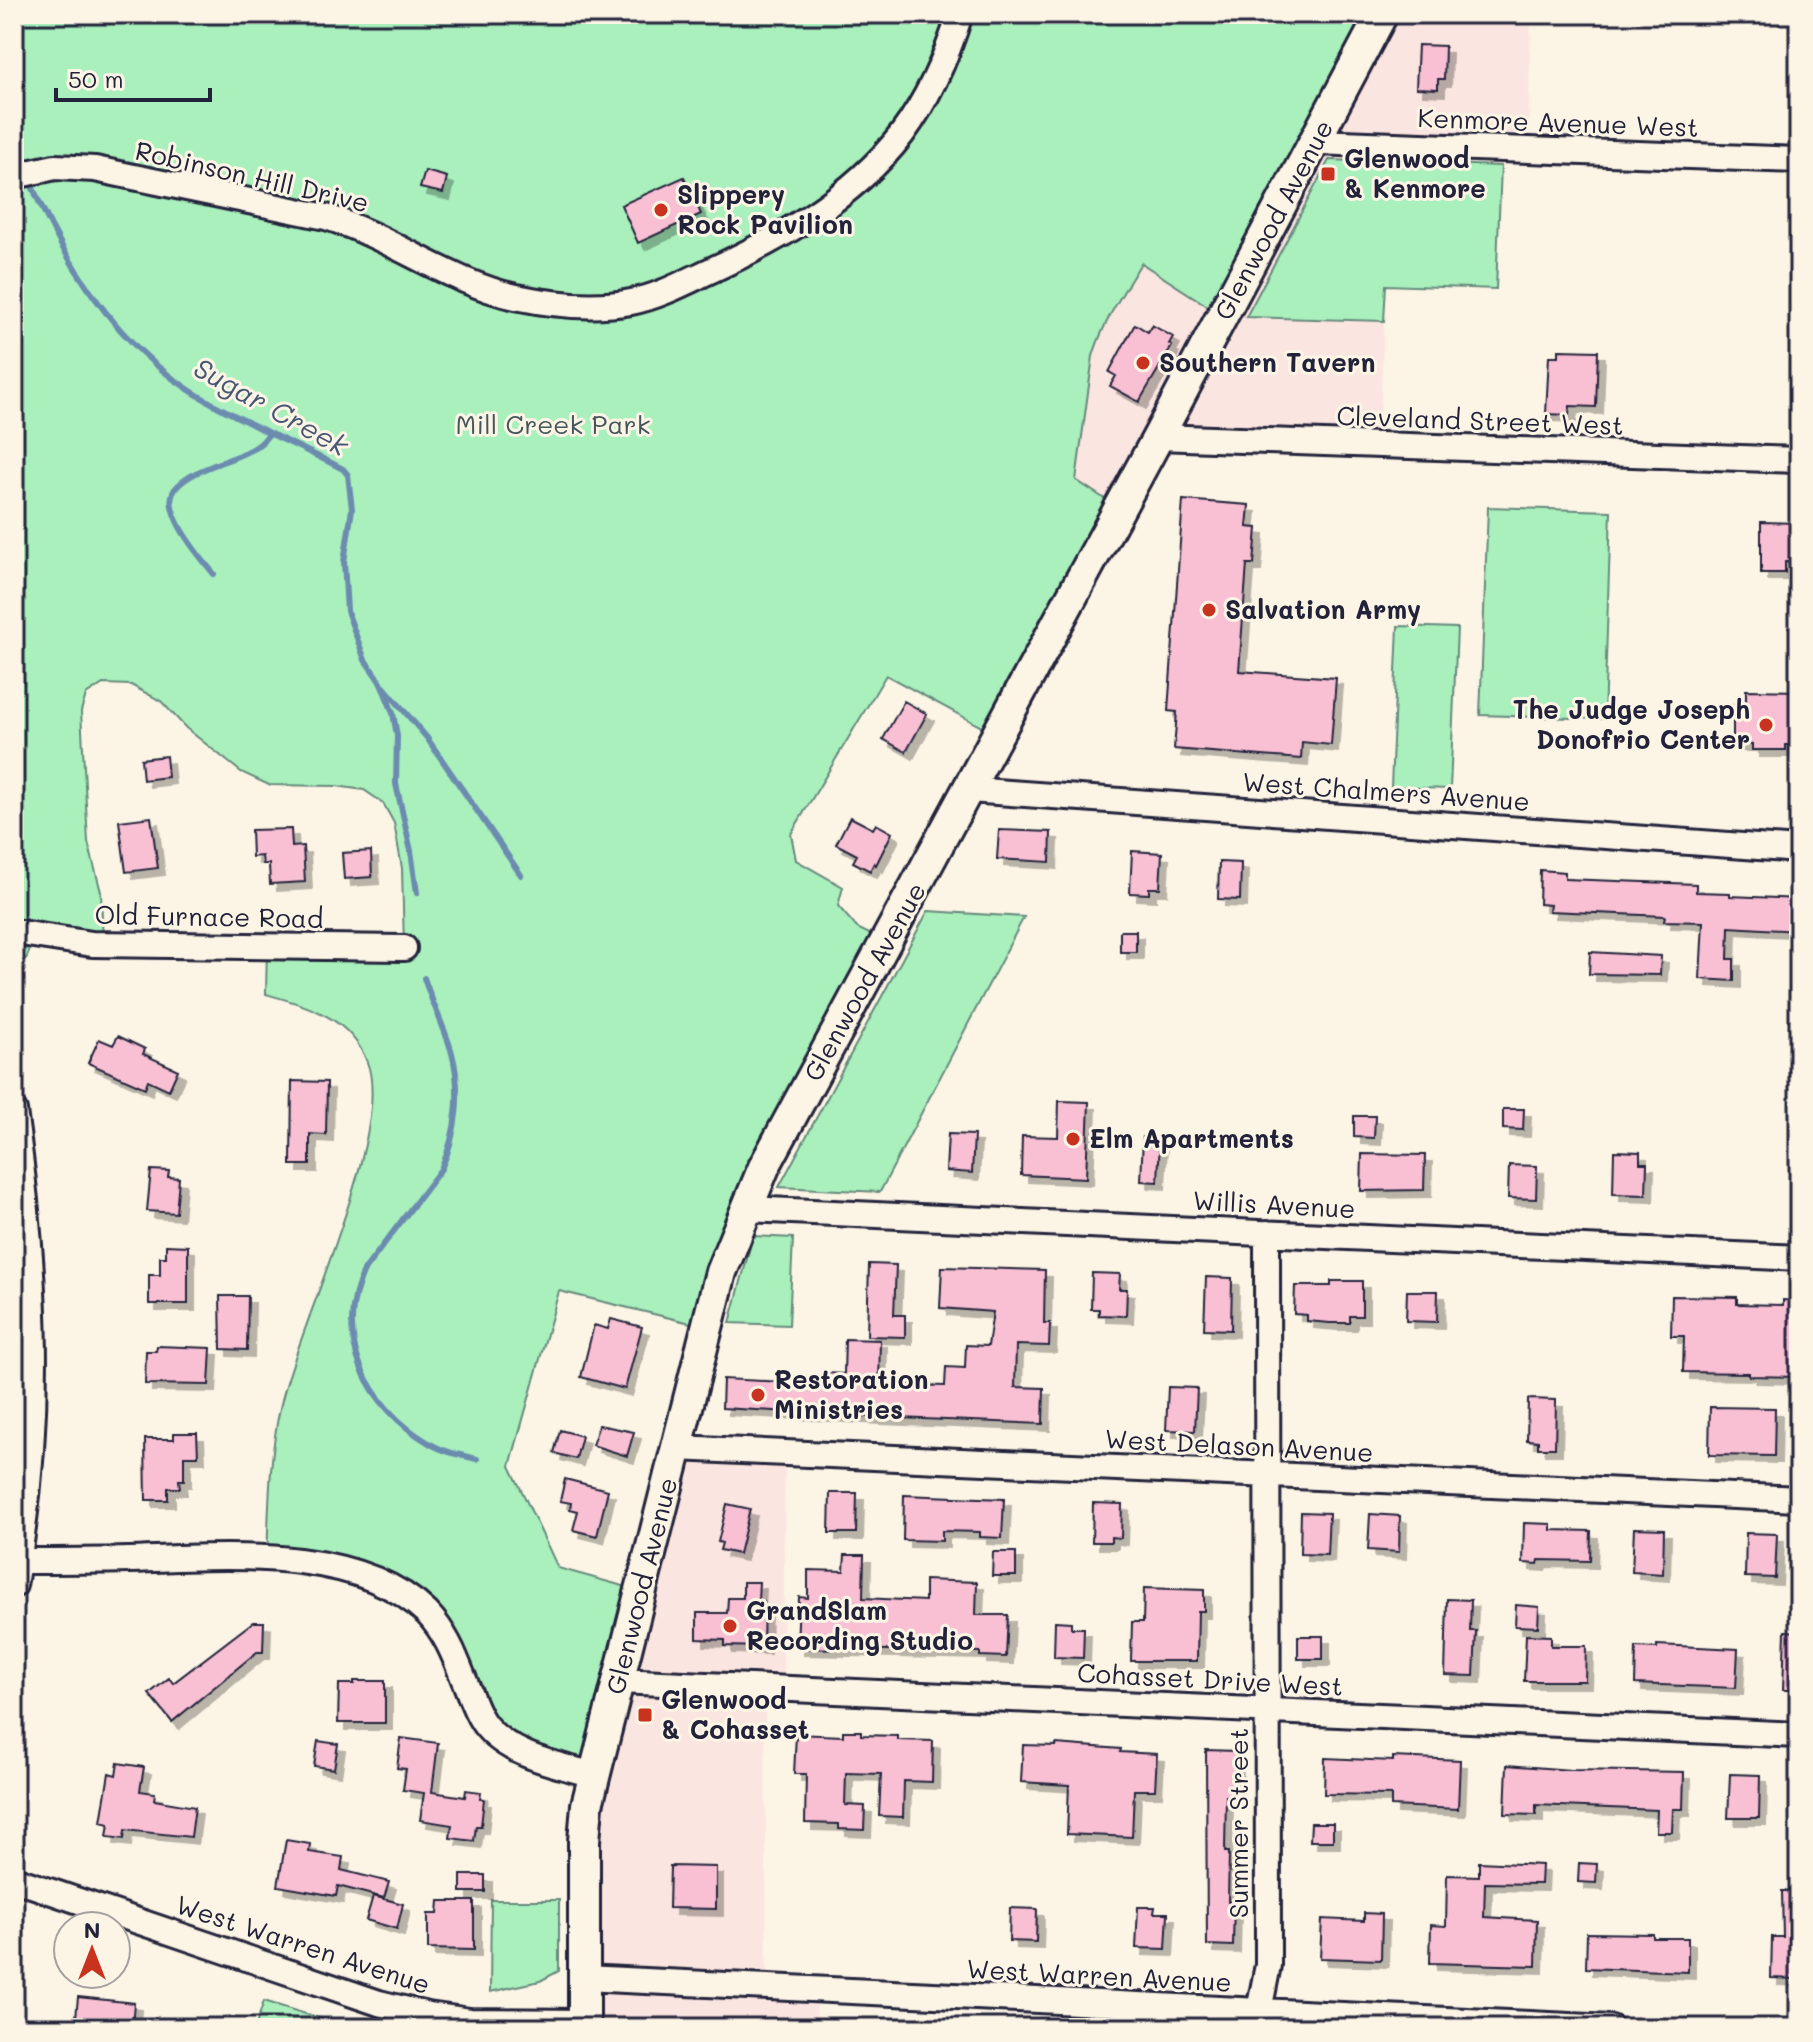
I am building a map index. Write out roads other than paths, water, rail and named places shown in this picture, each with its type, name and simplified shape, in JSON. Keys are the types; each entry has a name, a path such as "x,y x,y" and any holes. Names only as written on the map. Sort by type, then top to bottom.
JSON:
{"main road":[{"name":"Glenwood Avenue","path":"584,2025 584,1841 587,1805 721,1272 764,1167 969,790 1382,14"}],"street":[{"name":"Robinson Hill Drive","path":"25,172 57,167 95,169 326,217 380,237 464,280 516,297 573,305 633,302 678,286 757,250 836,199 871,169 902,134 914,115 946,54 960,14"},
{"name":"Kenmore Avenue West","path":"1315,142 1799,160"},
{"name":"Cleveland Street West","path":"1158,437 1799,460"},
{"name":"West Chalmers Avenue","path":"969,790 1799,850"},
{"name":"Old Furnace Road","path":"14,932 92,944 404,948"},
{"path":"14,1111 23,1174 34,1307 36,1384 34,1433 15,1569 209,1557 311,1562 349,1571 383,1584 416,1605 442,1631 456,1656 478,1712 495,1736 528,1754 594,1775"},
{"name":"Willis Avenue","path":"746,1209 1799,1258"},
{"name":"Summer Street","path":"1257,2020 1268,1965 1267,1233"},
{"name":"West Delason Avenue","path":"677,1448 1799,1499"},
{"name":"Cohasset Drive West","path":"618,1681 1799,1735"},
{"name":"West Warren Avenue","path":"14,1879 379,2003 470,2021 584,2025"},
{"name":"West Warren Avenue","path":"584,1978 1257,2020 1611,2028"}],"waterway":[{"name":"Sugar Creek","path":"14,143 25,169"},
{"name":"Sugar Creek","path":"29,179 75,269 115,324 138,349 163,371 209,402 343,469 348,475 352,509 344,562 347,611 365,660 381,683 393,713 397,736 396,784 417,893"},
{"path":"214,574 177,521 172,498 175,489 195,474 254,448 269,433"},
{"path":"384,687 427,738 521,875"},
{"name":"Sugar Creek","path":"424,978 455,1068 457,1097 454,1127 441,1169 365,1269 355,1295 352,1320 354,1344 361,1368 373,1390 407,1428 440,1449 477,1459"}],"place":[{"name":"Glenwood & Kenmore","path":"1328,174"},
{"name":"Slippery Rock Pavilion","path":"661,210"},
{"name":"Southern Tavern","path":"1143,363"},
{"name":"Salvation Army","path":"1209,610"},
{"name":"The Judge Joseph Donofrio Center","path":"1766,725"},
{"name":"Elm Apartments","path":"1073,1139"},
{"name":"Restoration Ministries","path":"758,1395"},
{"name":"GrandSlam Recording Studio","path":"730,1626"},
{"name":"Glenwood & Cohasset","path":"645,1715"}],"park label":[{"name":"Mill Creek Park","path":"553,425"}]}
